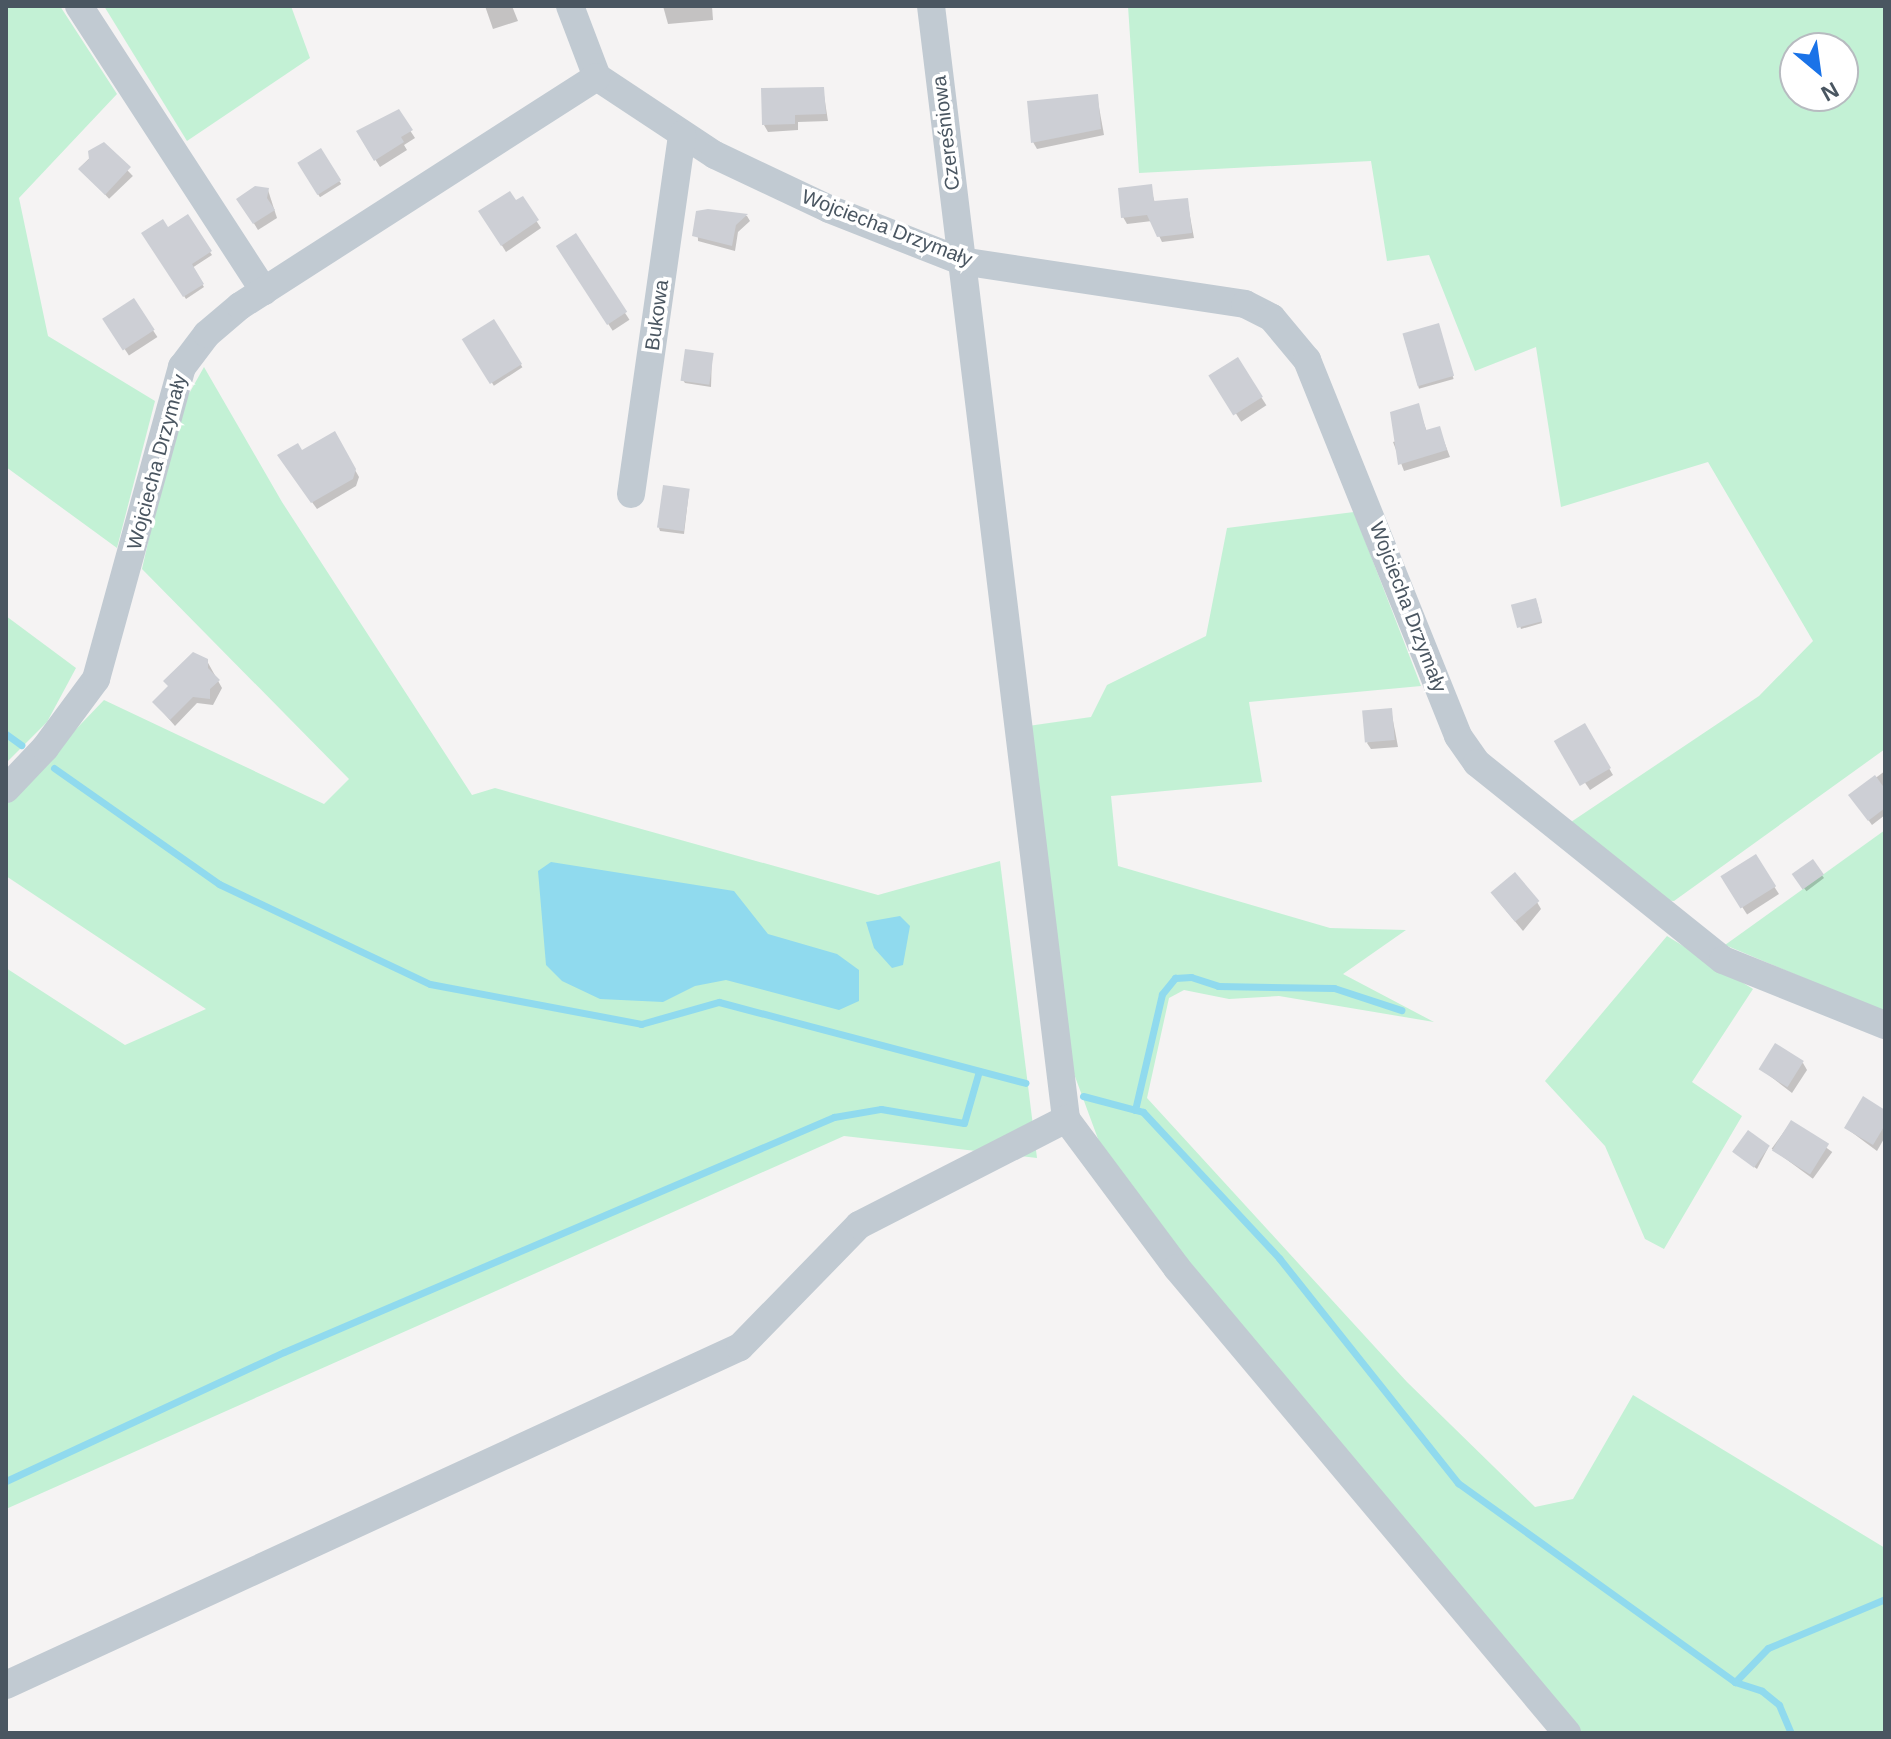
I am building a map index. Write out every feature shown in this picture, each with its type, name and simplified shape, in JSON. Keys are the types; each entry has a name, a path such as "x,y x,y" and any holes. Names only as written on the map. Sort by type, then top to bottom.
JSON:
{"street":[{"path":"79,6 264,291"},
{"path":"570,6 597,77"},
{"name":"Czereśniowa","path":"931,6 1066,1119"},
{"name":"Wojciecha Drzymały","path":"6,789 45,748 96,679 182,367 207,334 264,291 597,77 682,135 829,209 961,261 1245,304 1272,318 1313,374 1458,736 1477,763 1723,960 1885,1025"},
{"name":"Bukowa","path":"631,494 682,135"},
{"path":"6,1685 740,1347 859,1225 1066,1119 1177,1268 1567,1733"}],"green space":[{"path":"6,6 60,6 117,94 19,198 48,336 155,401 117,548 6,467"},
{"path":"104,6 291,6 310,58 187,141"},
{"path":"1128,6 1885,6 1885,749 1674,901 1660,900 1568,824 1759,696 1813,641 1708,462 1561,507 1536,347 1475,371 1429,255 1387,261 1371,161 1139,173"},
{"path":"204,367 282,502 472,795 495,788 878,895 1000,861 1037,1158 844,1136 6,1509 6,968 125,1045 206,1009 6,876 6,802 104,700 324,804 349,779 142,569 177,415"},
{"path":"1354,512 1421,686 1249,702 1262,782 1111,796 1118,866 1330,928 1406,930 1343,974 1434,1022 1279,996 1229,999 1184,990 1169,998 1147,1098 1407,1382 1535,1507 1573,1499 1633,1395 1885,1548 1885,1733 1580,1733 1108,1166 1070,1063 1028,726 1091,717 1107,685 1206,636 1227,528"},
{"path":"6,616 76,668 47,722 6,763"},
{"path":"1885,830 1885,1012 1725,945"},
{"path":"1667,936 1753,989 1692,1082 1742,1116 1664,1249 1645,1239 1605,1146 1545,1081"}],"water":[{"path":"551,862 734,891 768,934 837,954 859,970 859,1001 839,1010 726,980 695,986 663,1002 600,999 562,981 546,965 538,871"},
{"path":"900,916 910,926 903,965 892,968 874,948 866,922"}],"building":[{"path":"824,87 826,114 795,115 795,124 762,125 761,88"},
{"path":"1098,94 1101,129 1031,143 1027,101"},
{"path":"399,109 413,130 401,137 404,142 374,161 356,131"},
{"path":"104,142 131,167 105,195 78,169 89,159 88,151"},
{"path":"321,148 341,180 317,195 297,163"},
{"path":"1152,184 1154,201 1188,198 1192,233 1157,237 1147,215 1121,218 1118,188"},
{"path":"255,186 269,188 267,198 275,210 253,224 236,199"},
{"path":"510,191 516,200 523,196 539,220 501,246 478,211"},
{"path":"708,209 748,214 736,225 732,246 692,236 696,211"},
{"path":"188,214 212,251 192,264 204,284 183,297 141,233 163,219 168,227"},
{"path":"576,233 627,312 607,325 556,246"},
{"path":"134,298 155,330 123,351 102,319"},
{"path":"494,319 522,364 490,384 462,339"},
{"path":"1439,323 1454,376 1418,386 1402,333"},
{"path":"685,349 714,353 709,385 681,381"},
{"path":"1238,357 1263,397 1233,415 1208,376"},
{"path":"1419,403 1426,430 1440,426 1447,450 1398,465 1390,412"},
{"path":"335,431 356,469 353,479 311,503 277,455 298,443 302,450"},
{"path":"663,485 690,489 684,531 657,528"},
{"path":"1536,598 1542,621 1517,628 1511,605"},
{"path":"193,652 208,659 208,668 220,680 210,689 210,699 193,697 170,720 152,702 168,686 163,681"},
{"path":"1392,708 1395,740 1365,742 1362,711"},
{"path":"1585,723 1611,768 1580,786 1554,741"},
{"path":"1875,775 1885,789 1885,808 1868,821 1848,795"},
{"path":"1756,854 1776,886 1741,908 1720,876"},
{"path":"1813,859 1824,875 1803,889 1792,874"},
{"path":"1515,872 1539,901 1515,922 1490,893"},
{"path":"1775,1043 1804,1061 1787,1087 1759,1069"},
{"path":"1863,1096 1885,1110 1885,1125 1873,1145 1844,1128"},
{"path":"1791,1120 1829,1144 1810,1174 1772,1151"},
{"path":"1748,1130 1770,1146 1754,1168 1732,1152"}],"waterway":[{"path":"6,734 21,745"},
{"path":"54,768 219,884 430,984 641,1024 719,1002 1025,1083"},
{"path":"1135,1110 1162,994 1175,978 1191,977 1218,986 1334,988 1401,1010"},
{"path":"6,1481 284,1352 834,1117 881,1109 964,1123 979,1071"},
{"path":"1083,1096 1143,1112 1279,1258 1458,1483 1735,1682 1768,1648 1885,1599"},
{"path":"1735,1682 1762,1691 1779,1705 1791,1733"}]}
